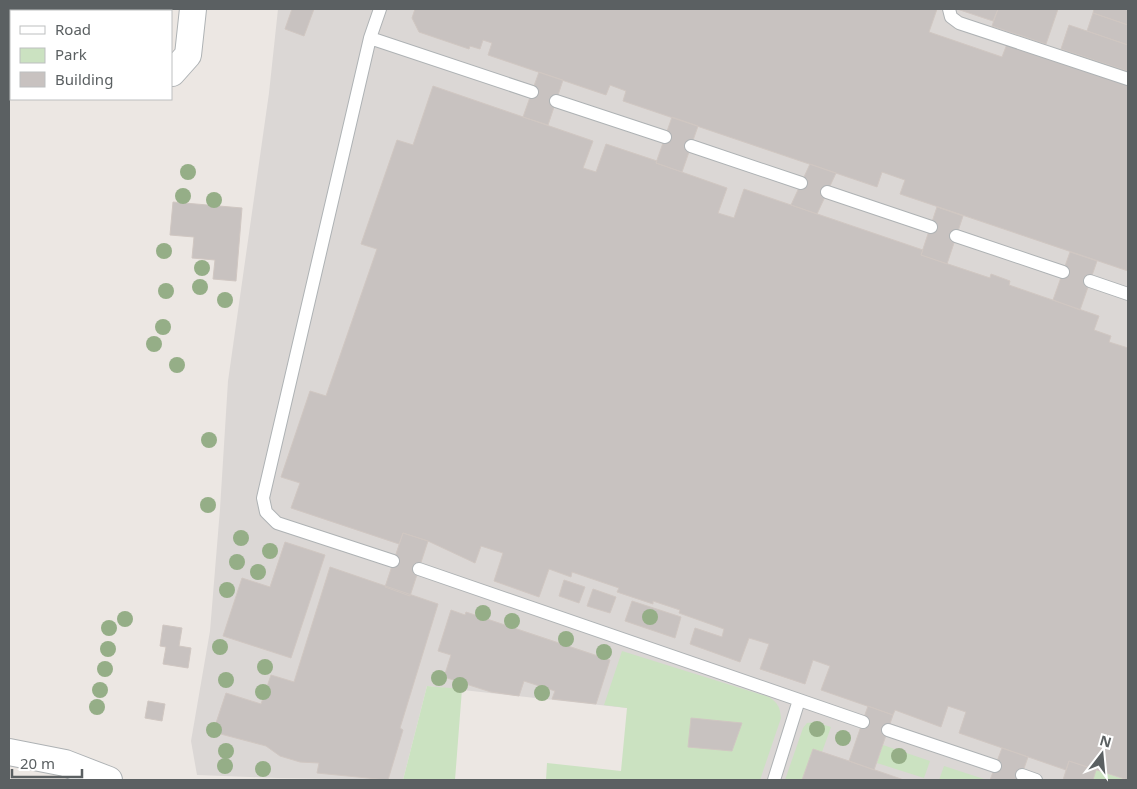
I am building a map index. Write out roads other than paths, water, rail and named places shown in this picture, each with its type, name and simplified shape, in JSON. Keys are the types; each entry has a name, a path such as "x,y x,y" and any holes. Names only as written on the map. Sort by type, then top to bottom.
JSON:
{"street":[{"path":"177,60 193,9"},
{"path":"9,752 43,770 65,763 109,780"}],"lane":[{"path":"380,9 370,38 263,498 266,512 278,523 393,561"},
{"path":"949,9 951,16 959,23 1128,79"},
{"path":"370,38 532,92"},
{"path":"556,101 665,137"},
{"path":"691,146 801,183"},
{"path":"827,192 930,227"},
{"path":"956,236 1063,272"},
{"path":"1090,281 1128,294"},
{"path":"419,570 863,722"},
{"path":"774,780 799,700"},
{"path":"888,730 995,766"},
{"path":"1022,775 1036,780"}]}
